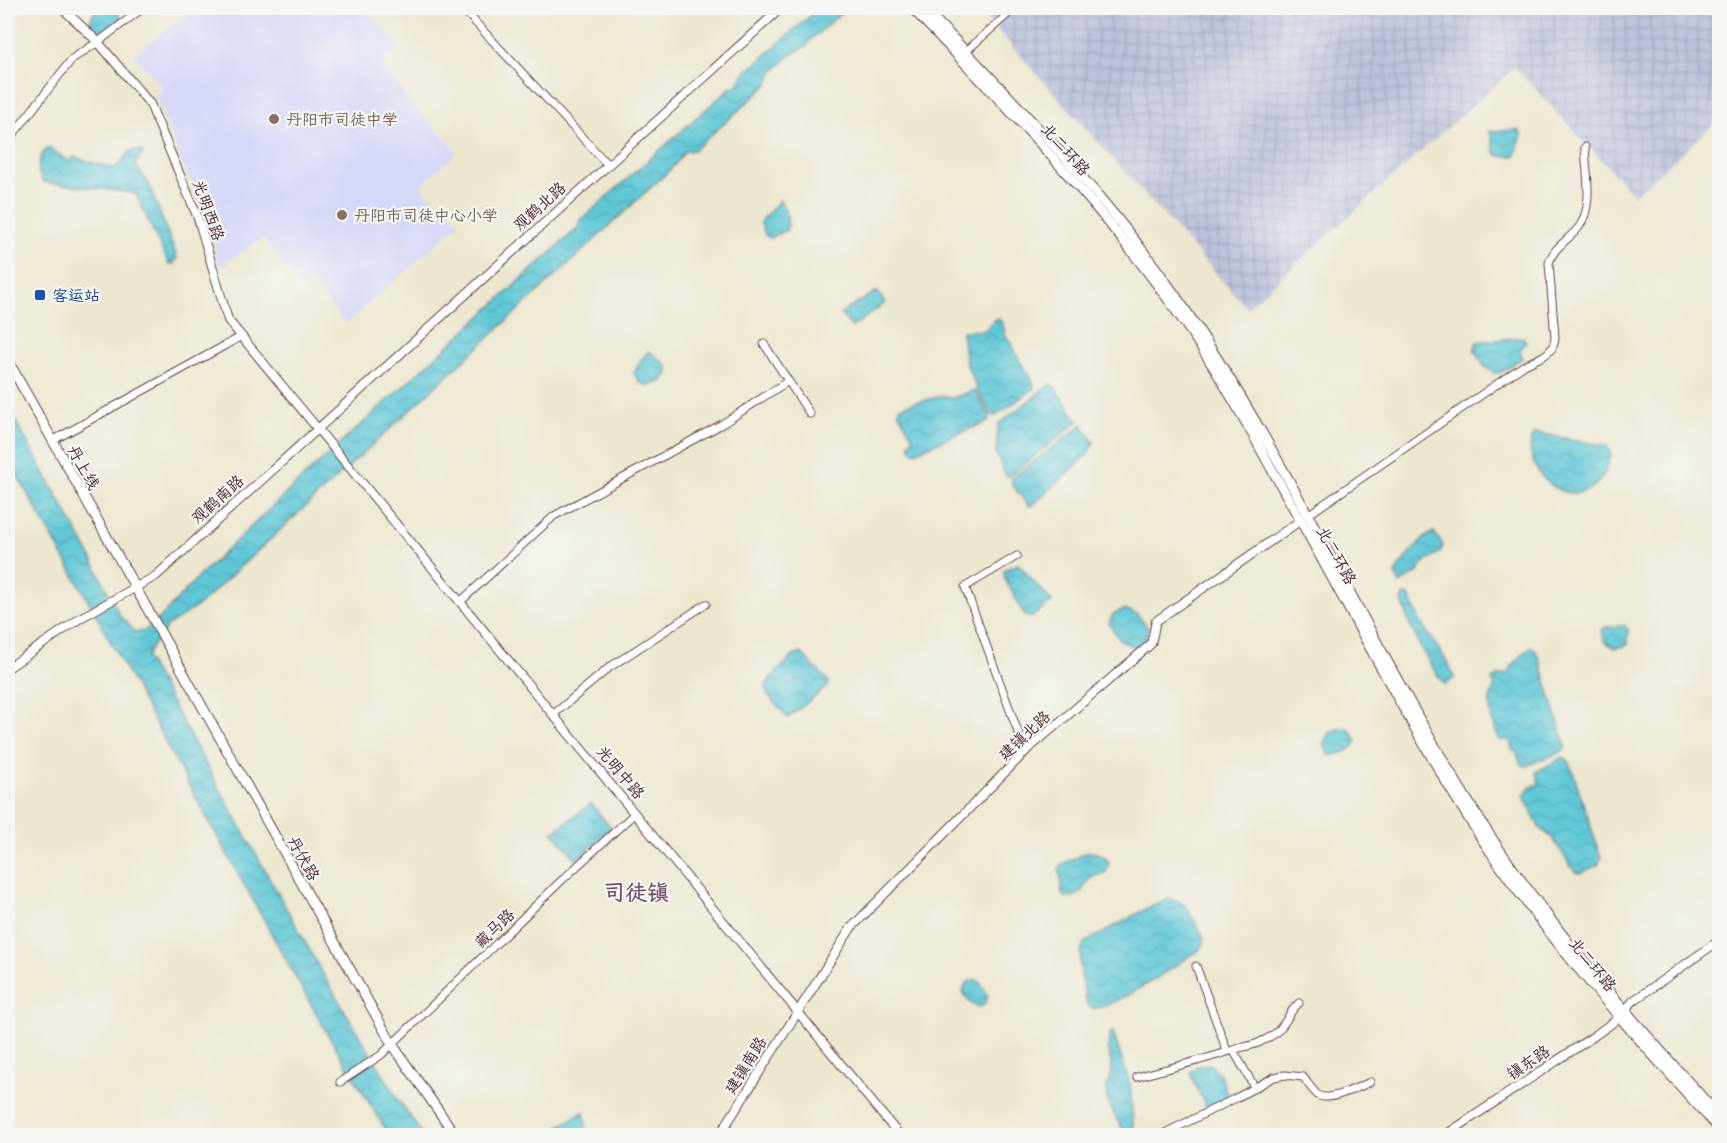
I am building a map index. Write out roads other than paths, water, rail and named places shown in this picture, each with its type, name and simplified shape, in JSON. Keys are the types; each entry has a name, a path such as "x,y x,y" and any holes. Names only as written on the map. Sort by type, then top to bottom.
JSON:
{"main road":[{"name":"北二环路","path":"912,8 963,54"},
{"name":"北二环路","path":"924,8 1072,178 1166,296 1201,348 1304,517 1431,755 1468,817 1544,926 1622,1014 1719,1130"},
{"name":"丹上线","path":"8,361 135,588"},
{"name":"丹伏路","path":"135,588 392,1044 456,1136"},
{"name":"北二环路","path":"1622,1014 1719,1117"}],"street":[{"name":"光明西路","path":"62,8 98,42 150,104 198,218 228,320 317,428"},
{"path":"8,141 72,59 143,8"},
{"path":"462,8 608,164"},
{"name":"观鹤北路","path":"317,428 781,8"},
{"path":"963,54 1015,8"},
{"path":"1304,517 1522,366 1551,352 1556,338 1549,263 1551,255 1571,236 1586,215 1588,203 1585,147"},
{"path":"52,441 242,336"},
{"path":"764,344 810,414"},
{"path":"460,602 554,516 722,424 788,381"},
{"name":"光明中路","path":"317,428 900,1136"},
{"name":"观鹤南路","path":"8,668 86,615 156,576 317,428"},
{"name":"建镇北路","path":"797,1010 851,928 1027,750 1151,644 1156,621 1304,517"},
{"path":"1017,556 965,587 1018,732 1027,750"},
{"path":"554,714 610,667 706,604"},
{"name":"藏马路","path":"343,1080 371,1062 392,1044 635,813"},
{"name":"镇东路","path":"1444,1136 1622,1014 1633,1000 1719,940"},
{"path":"1196,966 1230,1051 1255,1088"},
{"path":"1137,1077 1255,1046 1282,1028 1289,1019 1292,1009 1299,1003"},
{"name":"建镇南路","path":"719,1136 797,1010"},
{"path":"1159,1136 1274,1077 1285,1075 1303,1077 1316,1094 1329,1098 1370,1082"}],"water":[{"path":"98,8 115,8 121,18 100,33 94,31 90,23"},
{"path":"819,8 847,8 810,40 807,46 784,61 774,72 768,84 694,150 685,151 672,168 198,606 168,626 146,657 328,983 398,1099 423,1135 389,1135 327,1033 8,459 8,408 89,553 120,616 135,632 144,631 310,471 578,228 581,220 730,88 738,85 744,74"},
{"path":"1518,130 1522,135 1515,156 1500,156 1495,153 1490,131"},
{"path":"50,148 70,162 74,157 111,168 117,167 131,151 140,150 143,153 135,164 149,184 177,258 174,264 169,264 135,193 43,182 39,173 40,158"},
{"path":"780,200 787,218 787,230 770,238 766,236 760,222"},
{"path":"876,292 885,303 852,327 840,314"},
{"path":"995,319 999,319 1003,324 1005,336 1030,376 1034,388 996,416 991,415 966,363 962,331 984,331"},
{"path":"1523,337 1526,342 1520,349 1522,358 1502,372 1494,373 1485,367 1474,351 1477,342"},
{"path":"649,351 667,366 668,373 663,381 650,386 640,383 634,373"},
{"path":"1049,385 1054,386 1078,421 1010,476 1006,476 996,454 998,425"},
{"path":"975,390 989,416 989,421 915,452 912,451 909,444 913,438 899,413 899,408 942,396 952,398"},
{"path":"1082,425 1094,442 1088,454 1033,505 1029,506 1012,485 1011,479"},
{"path":"1537,433 1607,446 1611,454 1603,476 1593,487 1581,492 1569,493 1557,489 1538,472 1533,460 1530,448 1532,436"},
{"path":"1434,532 1443,545 1441,551 1425,562 1418,572 1400,584 1395,574 1397,569 1419,544"},
{"path":"1018,564 1052,602 1032,617 1024,614 1005,579 1004,570"},
{"path":"1404,595 1409,596 1421,623 1446,660 1454,678 1445,685 1425,655 1414,633 1402,600"},
{"path":"1125,609 1138,615 1148,628 1145,640 1136,648 1120,640 1109,624 1113,614"},
{"path":"1625,626 1628,629 1628,645 1615,648 1604,641 1602,630 1606,627"},
{"path":"1530,647 1533,647 1538,655 1566,747 1561,752 1526,766 1521,764 1516,751 1512,750 1510,740 1499,740 1492,721 1490,699 1495,687 1492,680 1508,674 1512,666"},
{"path":"801,653 829,682 828,686 788,718 768,695 766,687 769,680 792,657"},
{"path":"1347,728 1357,741 1355,744 1345,752 1329,755 1325,744 1327,736 1335,730"},
{"path":"1566,758 1570,763 1601,858 1598,865 1580,873 1575,872 1553,839 1539,827 1524,796 1528,789 1539,783 1536,772"},
{"path":"591,804 611,828 577,860 553,832"},
{"path":"1088,852 1105,857 1109,862 1106,872 1092,876 1078,895 1063,896 1059,869 1064,863"},
{"path":"1168,899 1181,902 1187,908 1204,938 1204,944 1199,950 1129,994 1101,1007 1090,1007 1086,1002 1081,972 1084,943"},
{"path":"974,979 980,982 988,996 984,1005 979,1007 971,1003 963,992 966,983"},
{"path":"1113,1032 1130,1084 1134,1135 1125,1135 1107,1100 1107,1085 1112,1073 1108,1043 1110,1034"},
{"path":"1210,1064 1221,1076 1229,1099 1207,1109 1191,1072 1198,1066"},
{"path":"584,1112 586,1135 552,1135 559,1126"}],"place":[{"name":"丹阳市司徒中学","path":"274,119"},
{"name":"丹阳市司徒中心小学","path":"342,215"},
{"name":"客运站","path":"40,295"}],"district":[{"name":"司徒镇","path":"636,892"}]}
